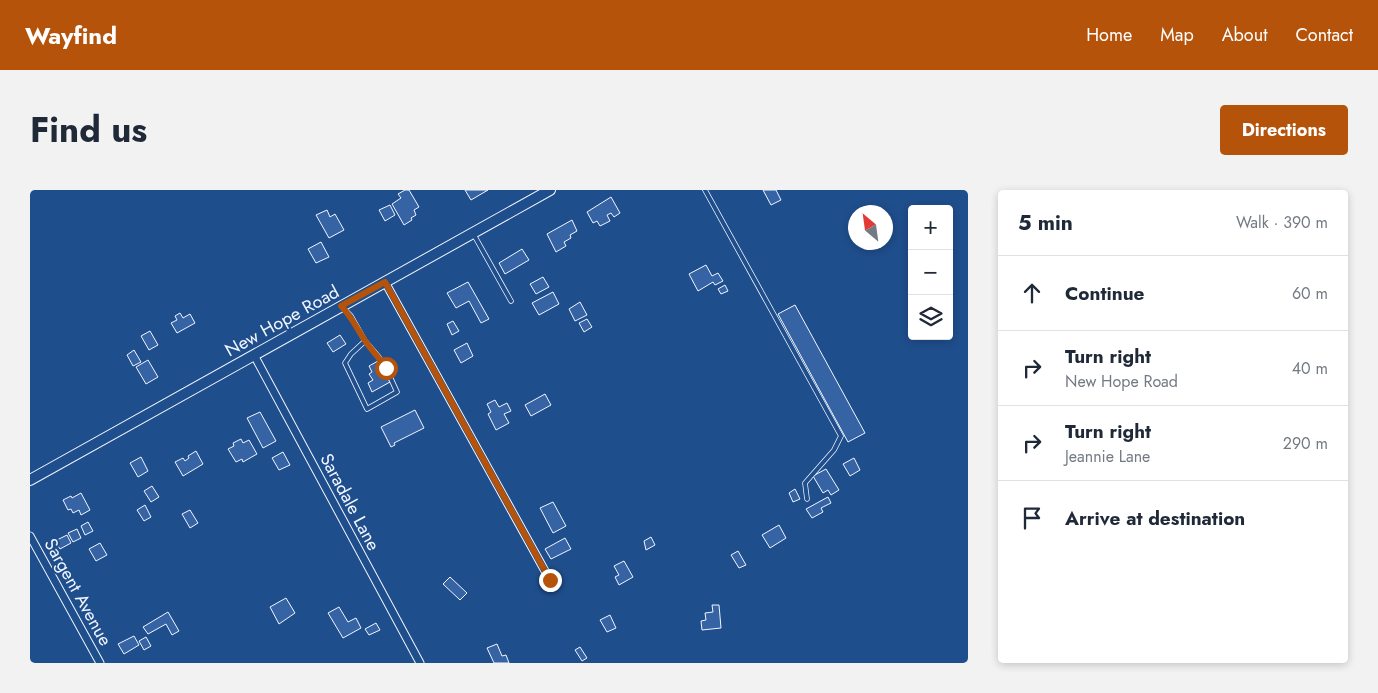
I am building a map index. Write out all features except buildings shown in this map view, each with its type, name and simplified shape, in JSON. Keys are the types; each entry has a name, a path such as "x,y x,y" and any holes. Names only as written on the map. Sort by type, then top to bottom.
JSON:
{"main road":[{"name":"New Hope Road","path":"30,480 550,190"}],"street":[{"path":"385,282 550,580"},
{"name":"Saradale Lane","path":"254,355 420,663"},
{"name":"Sargent Avenue","path":"30,536 100,663"}],"lane":[{"path":"705,190 841,436 834,450 805,483 807,499"},
{"path":"473,233 511,301"},
{"path":"341,306 351,316 365,341 386,368 397,392 367,409 345,363 351,354 365,341"}],"route":[{"path":"386,368 365,341 351,316 341,306 385,282 550,580"}]}
